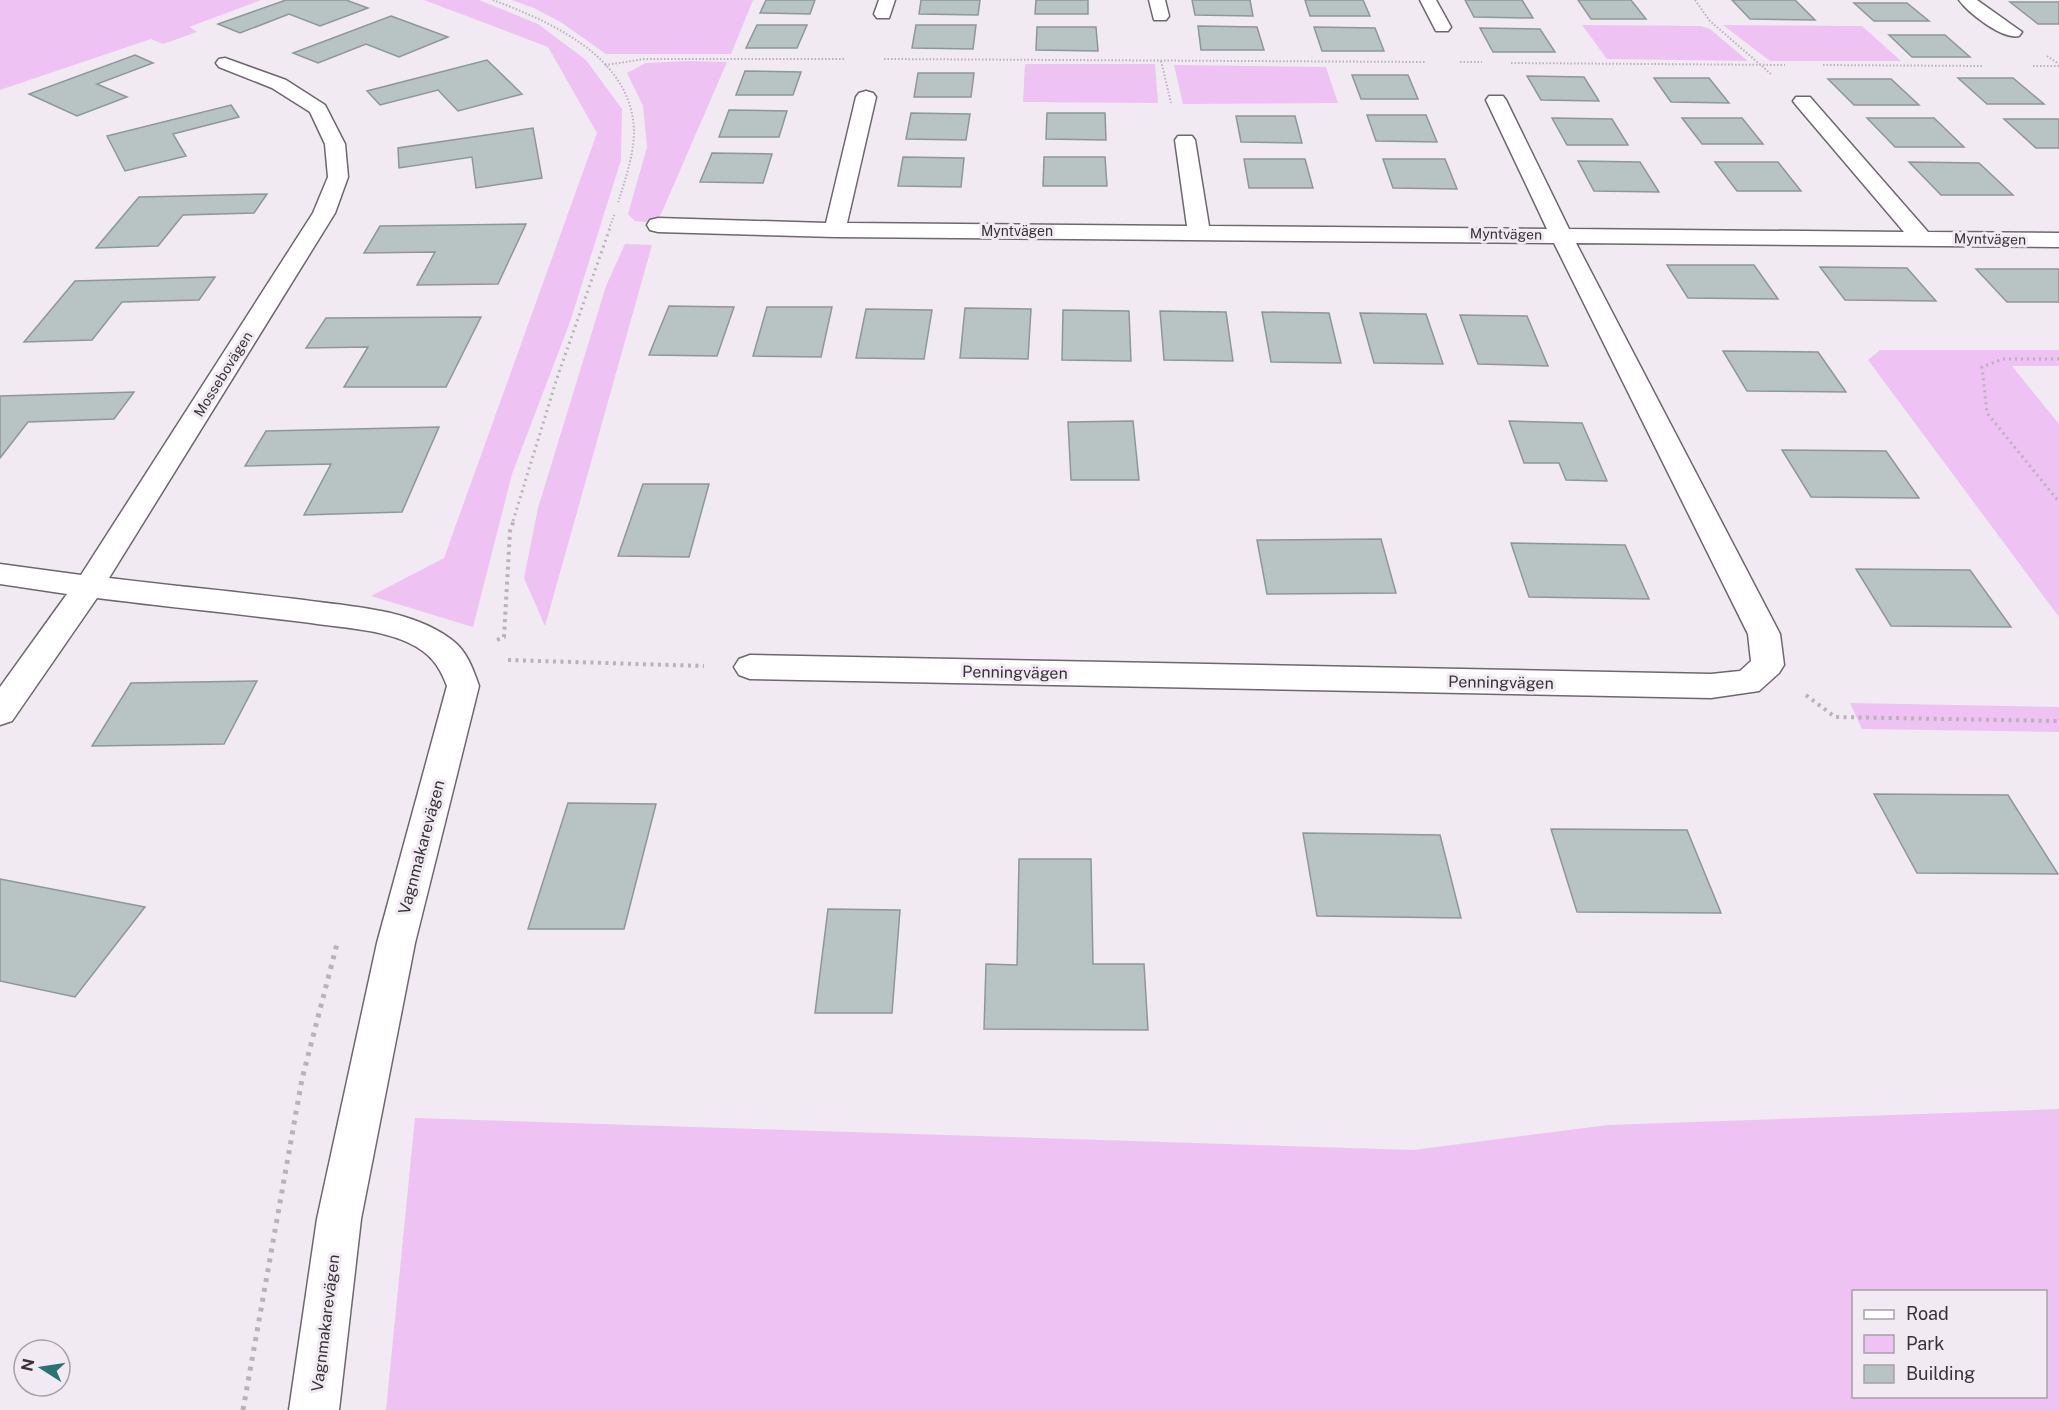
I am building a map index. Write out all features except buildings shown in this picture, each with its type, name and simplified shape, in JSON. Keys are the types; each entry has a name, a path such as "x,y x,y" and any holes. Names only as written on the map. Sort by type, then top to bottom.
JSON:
{"street":[{"path":"1428,0 1442,27"},
{"path":"1967,0 1992,20 2013,32"},
{"name":"Mossebovägen","path":"0,712 88,588 324,213 338,177 335,144 318,109 279,84 225,63"},
{"path":"835,230 866,97"},
{"path":"1803,101 1921,238"},
{"name":"Myntvägen","path":"1498,104 1561,235"},
{"path":"1185,140 1199,231"},
{"name":"Myntvägen","path":"658,225 835,230 1199,231 2059,240"},
{"path":"1561,235 1764,634 1768,665"},
{"path":"0,574 88,588 276,608 369,621 420,634 454,659"},
{"name":"Vagnmakarevägen","path":"314,1410 339,1220 358,1127 396,943 463,686 454,659"},
{"name":"Penningvägen","path":"750,667 1712,686 1748,682 1768,665"}],"path":[{"path":"454,659 504,637 510,531 557,378 609,231 630,163 634,135 631,110 622,87 605,64 575,39 548,23 523,10 493,0"},
{"path":"1695,0 1724,34 1763,64 1787,93 1803,101"},
{"path":"605,64 645,59 849,59"},
{"path":"884,59 1432,62"},
{"path":"1161,60 1177,128 1185,140"},
{"path":"1456,62 1491,62"},
{"path":"1467,62 1485,97 1498,104"},
{"path":"1503,62 1787,65"},
{"path":"1822,65 1988,66"},
{"path":"2024,66 2059,66"},
{"path":"2059,359 2003,359 1982,367 1987,413 2059,502"},
{"path":"1768,665 1835,717 2059,721"}],"green space":[{"path":"0,0 261,0 189,27 197,32 163,44 151,39 0,90"},
{"path":"424,0 479,0 538,24 586,60 622,109 621,160 570,322 512,474 473,627 371,596 444,558 597,133 548,47"},
{"path":"512,0 753,0 731,54 606,54 562,23 534,8"},
{"path":"1582,25 1701,26 1710,29 1748,61 1607,59"},
{"path":"1723,25 1862,26 1901,61 1770,61"},
{"path":"727,62 662,212 655,223 635,221 628,214 647,147 643,106 627,73 646,63"},
{"path":"1025,64 1155,64 1158,103 1023,102"},
{"path":"1174,65 1326,67 1338,103 1183,104"},
{"path":"625,244 652,245 545,626 524,578 538,508 606,286"},
{"path":"1880,350 2059,350 2059,366 2012,366 2059,424 2059,617 1868,360"},
{"path":"1850,703 2059,707 2059,732 1862,729"},
{"path":"2059,1109 2059,1410 386,1410 415,1118 1413,1150 1608,1125"}]}
